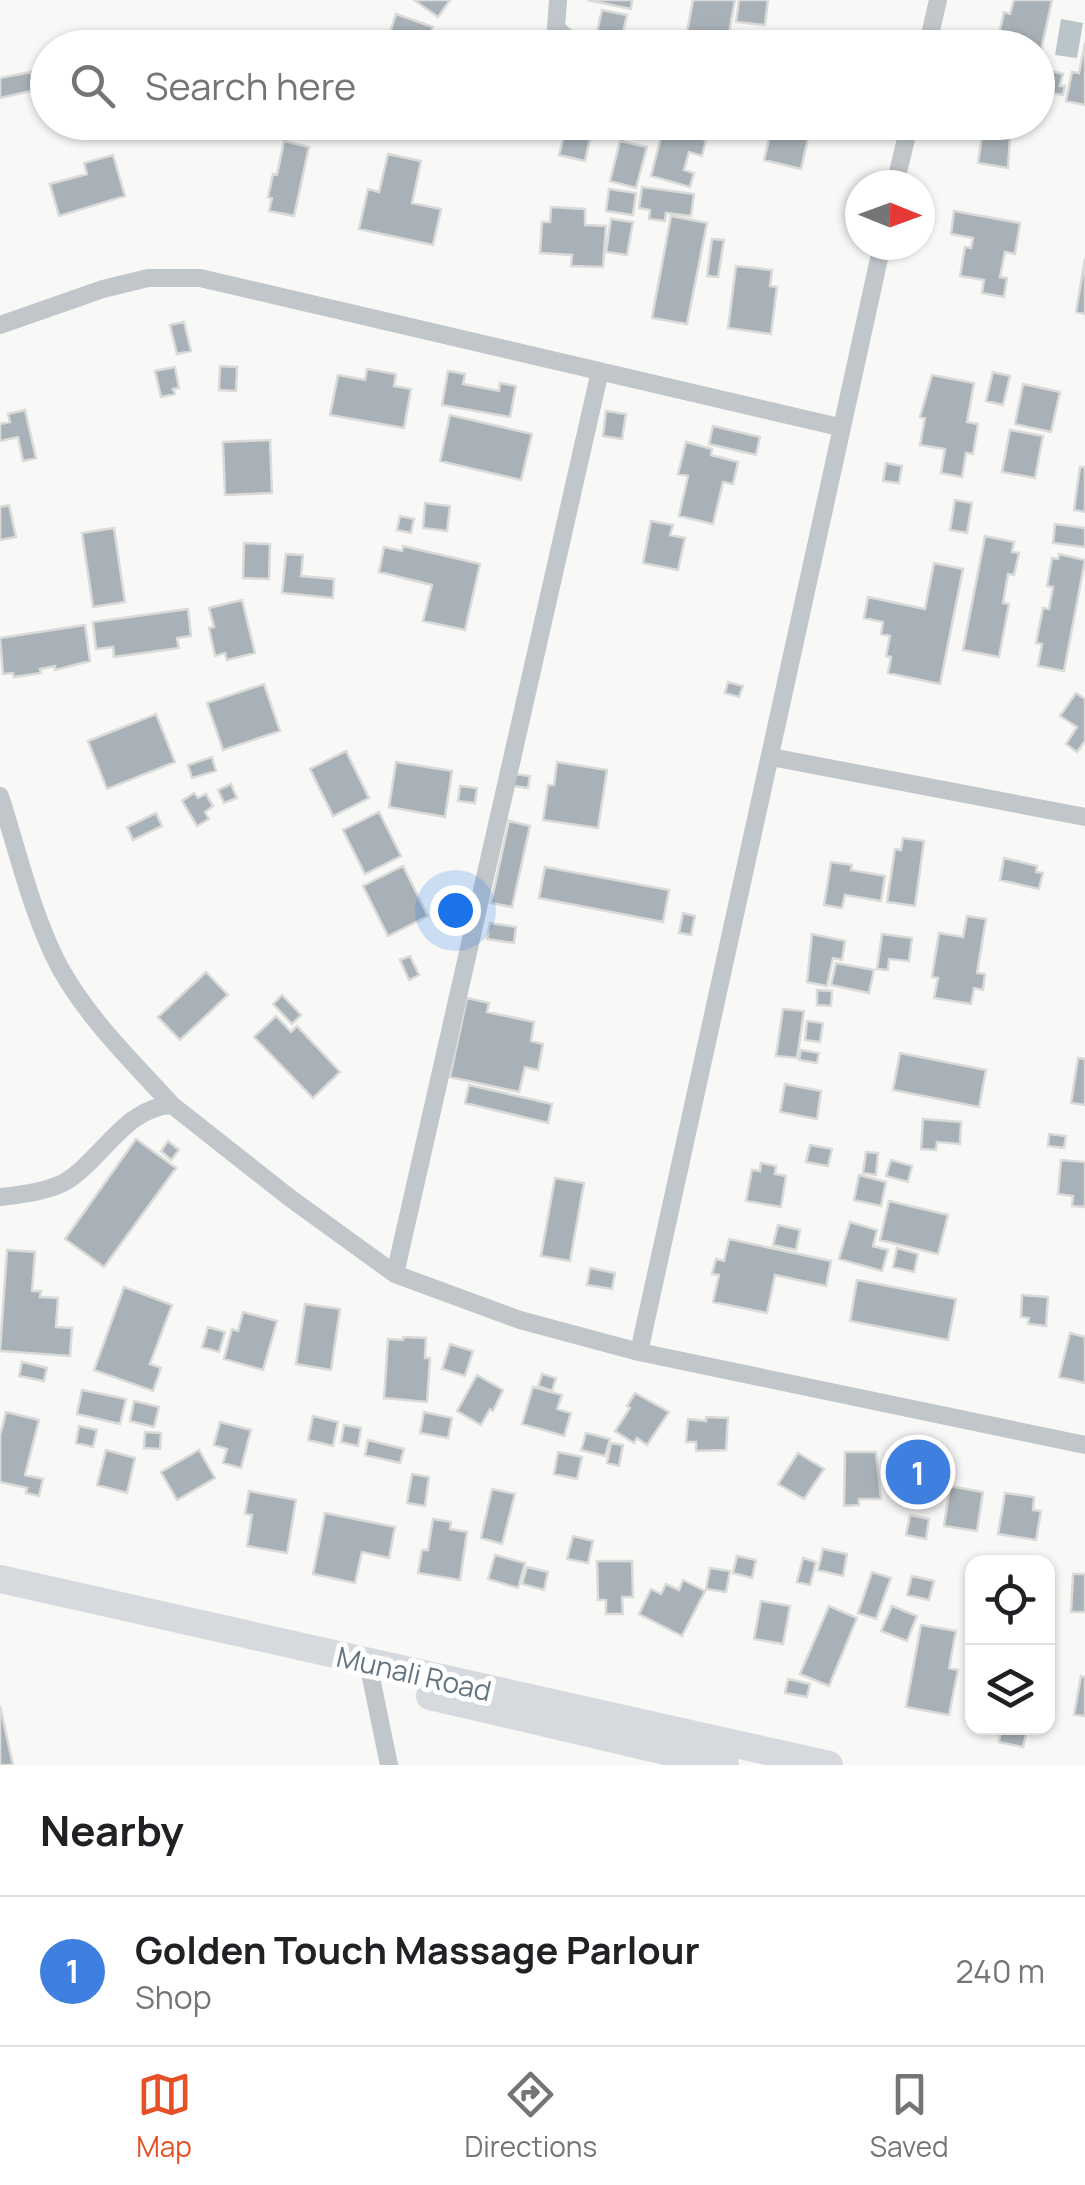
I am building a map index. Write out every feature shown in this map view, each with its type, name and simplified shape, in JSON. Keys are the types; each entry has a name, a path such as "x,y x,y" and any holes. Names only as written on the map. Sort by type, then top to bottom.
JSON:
{"main road":[{"name":"Munali Road","path":"0,1579 725,1765"},
{"name":"Munali Road","path":"0,1597 830,1765"}],"street":[{"path":"558,0 558,30"},
{"path":"932,30 938,0"},
{"path":"899,170 906,140"},
{"path":"639,1352 878,260"},
{"path":"0,326 102,289 148,278 200,278 839,427"},
{"path":"395,1274 600,371"},
{"path":"771,757 1085,818"},
{"path":"0,796 58,964 92,1018 172,1105 395,1274 520,1320 639,1352 1085,1445"},
{"path":"0,1197 63,1182 138,1116 156,1106 172,1105"},
{"path":"369,1673 389,1765"}],"shaded area":[{"path":"1061,19 1083,23 1077,58 1055,55"}],"building":[{"path":"414,0 450,0 438,17"},
{"path":"587,0 632,0 631,9"},
{"path":"693,0 735,0 730,30 687,30"},
{"path":"739,0 768,0 765,25 736,22"},
{"path":"1014,0 1052,0 1046,30 1000,30 1004,12 1010,14"},
{"path":"602,10 627,15 624,30 597,30"},
{"path":"396,14 433,27 432,30 391,30"},
{"path":"1085,43 1085,105 1066,101 1072,72 1079,73"},
{"path":"30,72 30,91 0,98 0,78"},
{"path":"1055,72 1063,74 1063,95 1055,94"},
{"path":"563,140 590,140 585,161 559,155"},
{"path":"660,140 706,140 702,156 689,152 684,170 694,173 690,187 651,176"},
{"path":"769,140 808,140 801,169 764,160"},
{"path":"981,140 1010,140 1008,168 978,163"},
{"path":"284,141 309,147 294,216 269,211 272,198 268,197"},
{"path":"620,141 647,147 636,188 610,181"},
{"path":"388,154 421,161 412,203 441,209 433,245 359,229 368,189 379,192"},
{"path":"113,155 125,196 59,216 50,184 87,174 84,163"},
{"path":"642,187 694,194 691,216 666,213 665,221 649,219 650,210 639,208"},
{"path":"609,189 636,193 633,215 606,211"},
{"path":"551,207 585,209 585,225 606,226 603,267 571,266 572,255 540,253 542,222 550,222"},
{"path":"954,211 1020,223 1015,254 1005,252 1000,277 1007,278 1004,297 982,293 984,280 960,276 965,247 971,248 973,238 951,234"},
{"path":"671,216 707,223 687,324 652,318"},
{"path":"611,219 633,222 627,255 606,252"},
{"path":"712,239 724,240 718,277 707,276"},
{"path":"1085,259 1085,314 1076,312"},
{"path":"736,266 772,270 770,286 777,287 771,334 728,328"},
{"path":"184,322 191,351 177,354 170,325"},
{"path":"220,366 237,367 236,391 219,390"},
{"path":"175,367 179,388 173,389 175,394 161,397 155,371"},
{"path":"367,369 396,374 394,386 411,389 404,428 330,415 338,375 365,380"},
{"path":"448,371 465,374 463,384 499,391 500,383 516,386 510,417 442,405"},
{"path":"993,372 1010,376 1003,405 986,401"},
{"path":"932,375 974,383 967,422 978,424 973,454 966,453 962,477 941,473 945,449 920,445 925,418 920,417"},
{"path":"1023,384 1060,392 1051,432 1015,424"},
{"path":"25,410 36,458 23,461 18,437 0,441 0,424 10,422 8,414"},
{"path":"606,411 626,414 622,439 603,436"},
{"path":"450,415 532,434 521,480 440,461"},
{"path":"713,426 760,437 756,455 709,444"},
{"path":"1010,430 1043,436 1035,478 1002,472"},
{"path":"270,440 272,493 225,495 223,442"},
{"path":"686,442 712,449 711,455 738,462 733,484 723,482 713,524 679,516 688,476 678,474"},
{"path":"886,463 902,466 899,483 883,481"},
{"path":"1080,467 1085,467 1085,512 1074,510"},
{"path":"955,500 972,503 967,533 950,530"},
{"path":"425,503 450,506 447,531 423,528"},
{"path":"9,505 16,537 0,540 0,507"},
{"path":"400,516 414,519 411,533 397,530"},
{"path":"651,521 673,525 670,535 685,538 678,570 643,563"},
{"path":"1055,524 1085,528 1085,547 1053,543"},
{"path":"114,528 125,602 93,607 82,533"},
{"path":"985,536 1014,542 1012,552 1019,553 1014,575 1008,574 1003,603 1009,604 999,657 963,650"},
{"path":"244,543 270,544 269,579 243,578"},
{"path":"403,546 480,564 465,630 423,621 432,585 379,572 384,547 402,551"},
{"path":"286,554 303,555 301,576 334,579 333,598 282,593"},
{"path":"1059,554 1085,560 1064,671 1038,666 1042,644 1036,643 1043,608 1049,609 1053,587 1047,586 1052,558 1058,559"},
{"path":"934,563 963,569 940,684 888,673 890,636 881,634 883,622 864,618 868,597 925,609"},
{"path":"242,600 255,653 227,660 225,653 215,656 209,608"},
{"path":"188,609 191,636 177,638 179,648 114,657 113,647 96,649 93,622"},
{"path":"85,625 90,661 55,670 55,666 40,669 41,673 14,677 13,673 3,674 0,638"},
{"path":"728,682 743,686 739,697 725,693"},
{"path":"264,684 280,731 223,750 207,703"},
{"path":"1076,693 1085,699 1085,741 1077,752 1066,744 1077,727 1060,716"},
{"path":"156,714 175,762 107,789 88,741"},
{"path":"346,751 369,798 333,816 310,769"},
{"path":"212,757 216,771 192,778 188,765"},
{"path":"396,762 452,771 445,817 389,807"},
{"path":"557,762 607,770 598,828 543,820 548,785 554,785"},
{"path":"514,774 530,776 528,788 513,786"},
{"path":"231,784 237,798 224,803 218,790"},
{"path":"460,786 477,788 475,803 458,801"},
{"path":"194,793 198,798 206,794 213,806 205,812 209,819 197,826 182,801"},
{"path":"379,812 401,856 365,874 343,830"},
{"path":"156,813 162,826 133,840 127,827"},
{"path":"509,821 530,826 512,907 491,903"},
{"path":"903,838 924,841 915,906 887,902 895,849 901,850"},
{"path":"1004,858 1037,866 1036,872 1043,873 1039,889 1000,880"},
{"path":"831,862 885,876 881,901 845,895 842,908 824,905"},
{"path":"403,866 428,916 388,936 363,886"},
{"path":"545,867 669,890 663,922 539,898"},
{"path":"683,913 695,916 691,935 679,933"},
{"path":"967,916 986,919 977,973 985,974 983,990 974,988 971,1004 934,998 938,978 932,977 939,933 963,937"},
{"path":"490,923 516,927 514,943 487,939"},
{"path":"812,934 845,941 842,960 833,958 827,986 807,982"},
{"path":"882,934 912,938 909,961 889,959 888,970 877,969"},
{"path":"410,956 419,975 409,980 400,960"},
{"path":"836,963 874,970 869,993 831,985"},
{"path":"206,972 228,995 180,1040 158,1017"},
{"path":"817,990 832,991 831,1006 817,1005"},
{"path":"282,995 301,1015 292,1024 273,1004"},
{"path":"467,998 489,1003 487,1012 534,1022 531,1041 543,1044 538,1070 525,1067 519,1092 450,1077"},
{"path":"783,1009 804,1011 797,1058 776,1056"},
{"path":"276,1016 291,1032 297,1026 340,1072 313,1098 254,1037"},
{"path":"807,1021 823,1023 820,1042 805,1040"},
{"path":"801,1050 819,1053 817,1063 799,1060"},
{"path":"900,1053 986,1070 979,1107 893,1090"},
{"path":"1078,1058 1085,1059 1085,1105 1071,1103"},
{"path":"785,1084 821,1091 817,1119 780,1112"},
{"path":"469,1085 552,1104 548,1123 465,1103"},
{"path":"923,1119 961,1122 960,1144 937,1142 936,1150 921,1149"},
{"path":"1049,1134 1066,1136 1064,1148 1048,1146"},
{"path":"136,1139 176,1168 104,1267 65,1239"},
{"path":"168,1141 179,1150 171,1160 161,1151"},
{"path":"810,1145 832,1149 828,1166 806,1162"},
{"path":"866,1152 878,1153 876,1175 863,1173"},
{"path":"891,1160 912,1166 908,1182 886,1176"},
{"path":"1061,1160 1085,1162 1085,1207 1072,1206 1073,1196 1058,1194"},
{"path":"761,1163 776,1166 775,1174 786,1176 781,1207 746,1201 752,1170 760,1171"},
{"path":"859,1175 886,1182 881,1206 854,1200"},
{"path":"555,1178 584,1183 570,1261 541,1256"},
{"path":"889,1201 948,1215 938,1254 880,1240"},
{"path":"850,1222 877,1230 873,1246 888,1250 882,1271 839,1259"},
{"path":"778,1225 800,1230 796,1250 773,1245"},
{"path":"729,1239 831,1261 826,1286 775,1275 767,1313 713,1302 719,1275 712,1274 716,1259 724,1261"},
{"path":"897,1248 918,1254 914,1272 893,1267"},
{"path":"7,1250 35,1252 32,1291 41,1291 40,1297 58,1298 56,1327 72,1328 70,1356 0,1351"},
{"path":"590,1268 615,1273 612,1289 587,1285"},
{"path":"857,1280 956,1299 948,1340 850,1321"},
{"path":"124,1287 172,1305 150,1364 161,1368 153,1391 94,1370"},
{"path":"1022,1295 1048,1297 1046,1326 1028,1324 1029,1318 1021,1317"},
{"path":"305,1304 340,1309 331,1370 296,1364"},
{"path":"243,1312 277,1321 263,1370 224,1359 232,1329 238,1331"},
{"path":"208,1327 225,1332 219,1352 202,1347"},
{"path":"1070,1333 1085,1337 1085,1383 1059,1377"},
{"path":"426,1338 425,1358 430,1358 427,1402 384,1398 388,1339"},
{"path":"450,1344 473,1351 465,1376 442,1369"},
{"path":"22,1362 47,1368 44,1381 19,1376"},
{"path":"542,1374 556,1378 552,1391 538,1386"},
{"path":"477,1375 503,1390 481,1425 457,1411"},
{"path":"533,1387 562,1395 557,1409 571,1413 564,1436 522,1424"},
{"path":"82,1390 126,1399 120,1424 77,1414"},
{"path":"635,1393 669,1412 647,1445 637,1438 634,1443 615,1431"},
{"path":"134,1401 159,1407 154,1427 130,1421"},
{"path":"6,1412 39,1420 25,1475 43,1479 39,1496 26,1493 27,1488 0,1482 0,1436"},
{"path":"424,1412 452,1418 448,1438 420,1433"},
{"path":"313,1416 338,1422 333,1446 308,1440"},
{"path":"706,1417 728,1418 726,1450 696,1451 696,1442 686,1442 688,1419 706,1421"},
{"path":"220,1422 251,1430 241,1468 223,1463 227,1449 214,1445"},
{"path":"344,1425 361,1428 358,1446 341,1442"},
{"path":"79,1426 97,1430 93,1447 76,1443"},
{"path":"145,1432 161,1433 160,1449 144,1448"},
{"path":"586,1433 610,1439 605,1456 581,1450"},
{"path":"368,1440 404,1449 400,1463 365,1455"},
{"path":"611,1443 623,1445 619,1466 607,1463"},
{"path":"106,1450 135,1458 127,1493 97,1485"},
{"path":"199,1450 215,1478 177,1500 161,1472"},
{"path":"558,1452 582,1457 577,1479 554,1474"},
{"path":"845,1452 876,1452 881,1499 859,1499 859,1505 844,1506"},
{"path":"798,1453 824,1469 804,1499 778,1484"},
{"path":"412,1474 429,1477 425,1506 407,1503"},
{"path":"950,1486 983,1492 977,1531 944,1526"},
{"path":"492,1489 515,1494 502,1544 481,1538"},
{"path":"249,1491 296,1500 287,1553 247,1546 252,1515 245,1514"},
{"path":"1005,1493 1034,1497 1033,1510 1041,1511 1036,1540 998,1534"},
{"path":"325,1513 395,1527 389,1558 362,1552 355,1583 313,1574"},
{"path":"910,1515 929,1519 926,1539 906,1535"},
{"path":"433,1519 451,1522 450,1529 467,1532 460,1580 418,1573 422,1550 428,1550"},
{"path":"573,1536 593,1541 588,1563 567,1559"},
{"path":"823,1549 847,1554 843,1576 818,1570"},
{"path":"495,1555 525,1563 518,1588 488,1579"},
{"path":"737,1556 756,1560 752,1578 733,1573"},
{"path":"803,1558 816,1562 810,1585 797,1582"},
{"path":"597,1561 632,1561 633,1597 622,1597 623,1614 606,1614 606,1600 598,1600"},
{"path":"527,1567 548,1572 544,1590 522,1584"},
{"path":"710,1568 730,1571 726,1592 706,1589"},
{"path":"872,1572 891,1578 876,1619 858,1613"},
{"path":"1073,1574 1085,1574 1085,1612 1071,1612"},
{"path":"912,1576 934,1581 929,1600 907,1595"},
{"path":"683,1580 705,1591 682,1636 639,1614 651,1589 661,1594 666,1584 679,1590"},
{"path":"761,1601 790,1606 783,1644 754,1639"},
{"path":"829,1606 857,1618 829,1686 800,1674"},
{"path":"892,1606 917,1616 907,1641 881,1631"},
{"path":"921,1625 956,1631 949,1668 958,1670 949,1715 906,1707"},
{"path":"1081,1676 1085,1677 1085,1716 1074,1715"},
{"path":"788,1679 810,1684 807,1697 785,1693"},
{"path":"0,1706 13,1765 0,1765"},
{"path":"1000,1735 1026,1735 1023,1747 999,1742"}],"place":[{"name":"Golden Touch Massage Parlour","path":"918,1472"}]}
